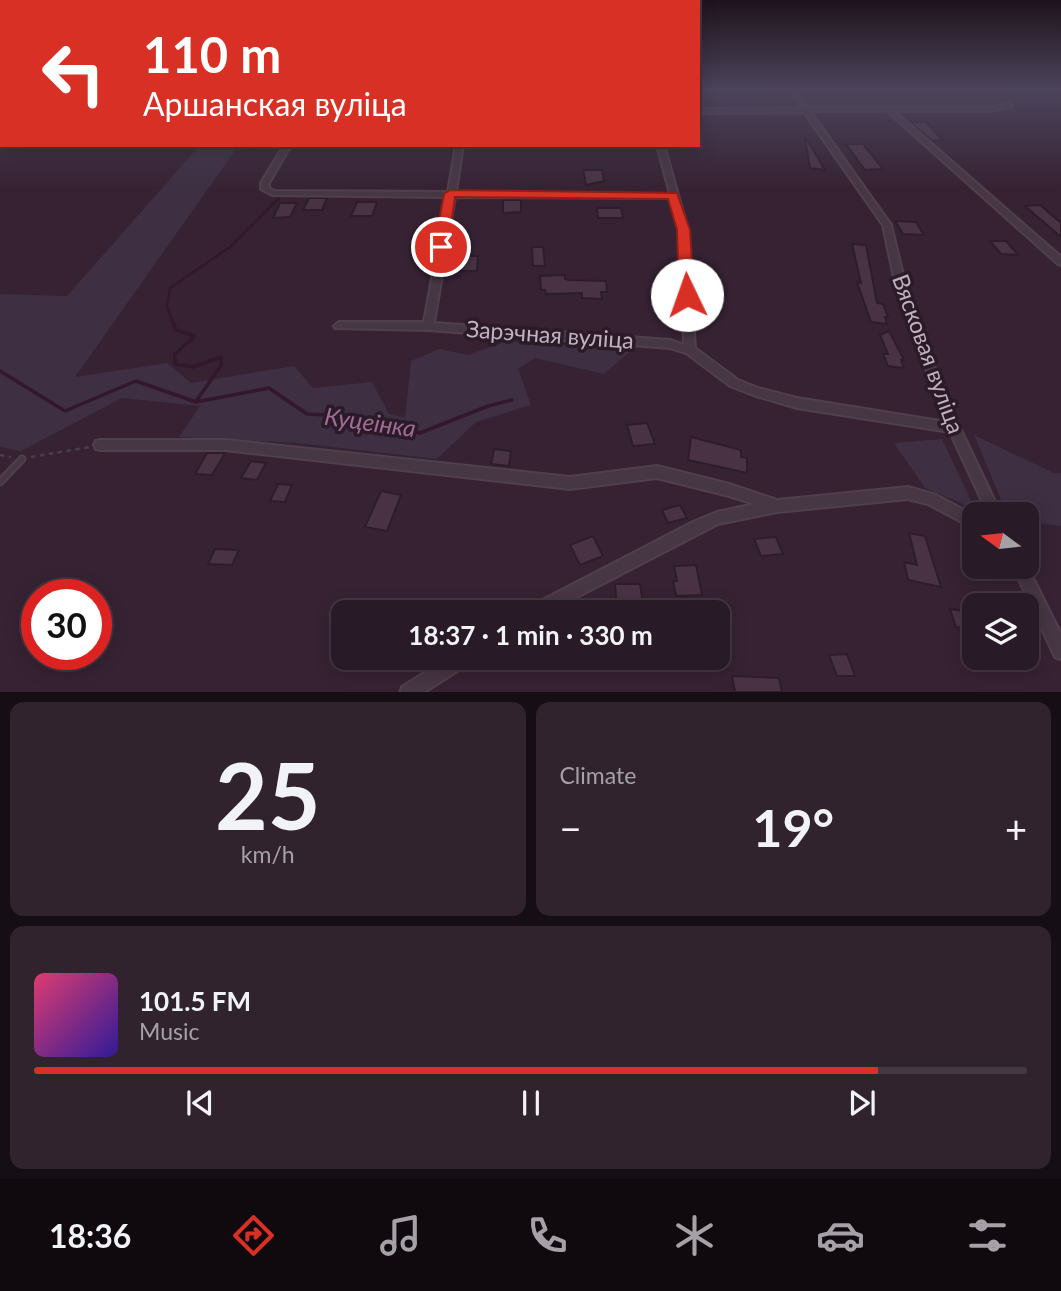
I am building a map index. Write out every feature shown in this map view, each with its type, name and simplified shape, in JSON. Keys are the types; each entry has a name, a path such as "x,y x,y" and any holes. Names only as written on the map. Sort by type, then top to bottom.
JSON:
{"street":[{"name":"Вясковая вуліца","path":"815,123 887,225 902,292 954,428 989,502"},
{"path":"904,123 1061,262"},
{"path":"287,147 265,183 265,189 286,194 673,196"},
{"path":"428,326 460,147"},
{"path":"661,147 684,230 690,350"},
{"name":"Зарэчная вуліца","path":"339,326 428,326 670,344 690,350 734,383 756,392 797,403 954,428"},
{"path":"100,445 225,445 570,483 657,472 729,490 777,506"},
{"path":"557,600 717,518 829,499 908,494 931,499 962,516"},
{"path":"1026,579 1061,651"},
{"path":"408,692 443,670"}],"lane":[{"path":"0,482 22,459"}],"path":[{"path":"0,455 22,459 100,445"}],"shaded area":[{"path":"198,147 238,147 75,377 167,363 191,383 294,366 313,388 372,382 389,414 405,418 411,361 439,349 468,355 507,341 632,350 604,374 535,358 518,369 531,405 476,422 437,459 298,443 179,437 200,406 122,398 21,451 0,447 0,294 67,296"},
{"path":"974,435 1054,473 1061,473 1061,526 1040,524 1040,502 1002,502"},
{"path":"942,439 972,502 962,504 925,488 894,443"}],"building":[{"path":"911,123 927,123 943,140 932,141"},
{"path":"806,138 825,170 810,168"},
{"path":"846,144 863,144 883,169 865,170"},
{"path":"583,170 602,170 604,181 586,185"},
{"path":"309,198 327,198 322,210 303,210"},
{"path":"503,200 521,200 521,212 503,213"},
{"path":"357,202 377,202 372,216 351,216"},
{"path":"280,203 297,203 290,217 273,218"},
{"path":"1040,205 1061,223 1061,237 1025,206"},
{"path":"597,208 621,208 623,218 598,218"},
{"path":"895,221 916,222 924,235 903,234"},
{"path":"990,241 1006,241 1018,255 1001,254"},
{"path":"852,244 866,245 877,303 883,304 888,317 885,317 887,324 871,322 857,282 861,283"},
{"path":"532,247 543,247 545,266 533,266"},
{"path":"463,256 478,256 477,271 461,271"},
{"path":"565,275 565,279 569,280 606,281 607,292 601,292 602,299 582,298 582,293 546,294 545,290 541,290 540,276"},
{"path":"889,331 904,360 901,360 904,368 888,366 883,354 888,354 880,335"},
{"path":"647,423 655,444 633,446 627,425"},
{"path":"691,437 741,450 741,457 747,458 747,473 688,460"},
{"path":"494,449 511,451 509,466 491,464"},
{"path":"207,453 225,453 212,475 195,474"},
{"path":"251,461 266,463 257,480 241,478"},
{"path":"278,484 292,485 285,502 270,501"},
{"path":"381,491 401,495 387,531 365,527"},
{"path":"680,505 687,518 668,523 662,510"},
{"path":"909,533 925,536 941,587 908,580 904,562 917,565"},
{"path":"593,536 603,556 580,565 570,545"},
{"path":"776,537 783,554 761,556 754,539"},
{"path":"215,549 239,550 232,565 208,564"},
{"path":"696,565 702,595 676,596 674,566"},
{"path":"615,584 640,584 643,600 616,600"},
{"path":"950,609 962,611 962,628 956,627"},
{"path":"847,654 855,676 837,676 829,655"},
{"path":"732,676 779,678 782,692 735,692"}],"waterway":[{"path":"172,320 167,306 170,288 230,247 279,198"},
{"path":"171,318 176,330 195,336 175,354 175,364 193,367 221,357 221,366 196,401"},
{"name":"Куцеінка","path":"0,371 65,411 136,381 196,402 269,388 307,414 348,416 420,433 488,406 512,400"}],"route":[{"path":"441,247 450,194 673,196 684,230 687,295"}]}
